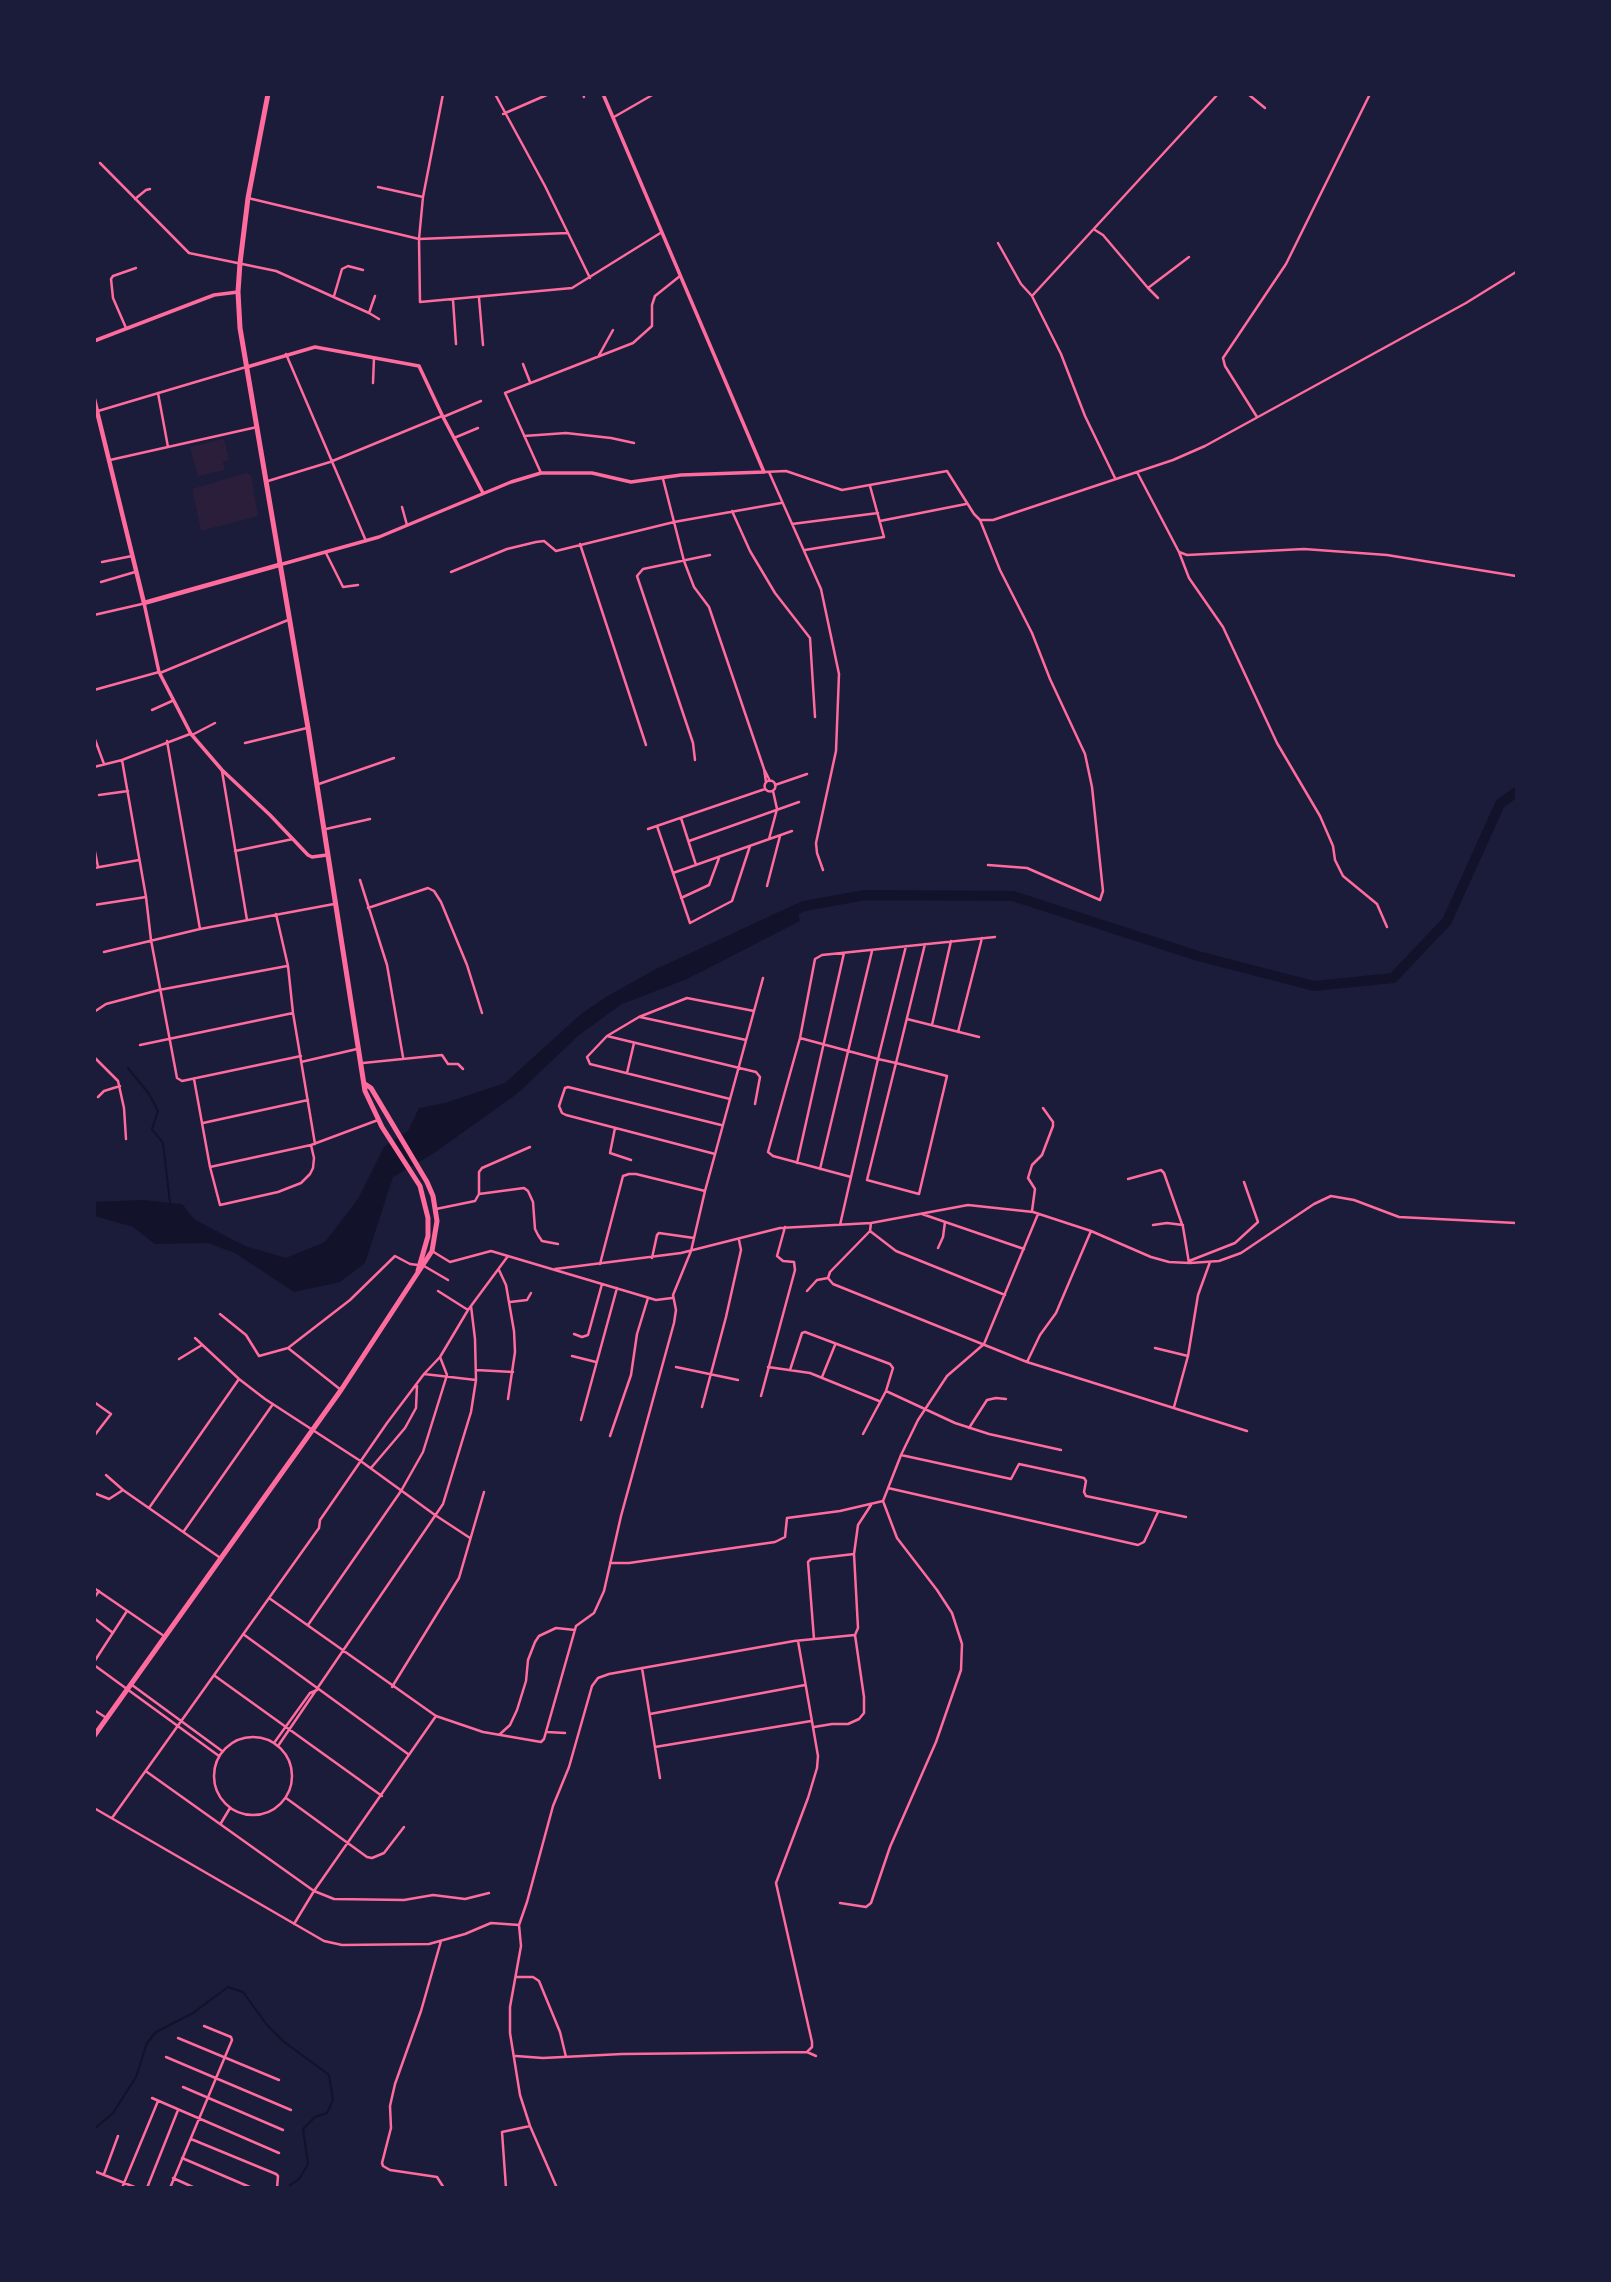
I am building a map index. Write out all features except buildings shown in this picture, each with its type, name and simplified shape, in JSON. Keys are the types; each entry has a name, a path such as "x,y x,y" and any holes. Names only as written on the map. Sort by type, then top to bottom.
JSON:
{"highway":[{"path":"268,94 248,198 240,263 240,328 308,728 365,1091 382,1127 420,1186 428,1218 428,1236 420,1267"},
{"path":"94,1736 341,1390 432,1251 436,1236 436,1209 428,1182 371,1088 365,1084"}],"main road":[{"path":"94,399 144,603 279,565"}],"street":[{"path":"443,94 423,197 419,239 420,302 563,291 590,278 662,232"},
{"path":"495,94 503,114 545,186 590,278"},
{"path":"503,114 549,94"},
{"path":"603,94 766,472 824,597 839,674 834,759 816,843 823,870"},
{"path":"614,117 653,94"},
{"path":"1031,296 1095,230 1218,94"},
{"path":"1248,94 1265,108"},
{"path":"1257,418 1224,366 1223,358 1286,264 1370,94"},
{"path":"100,163 184,250 208,258 276,271 379,318"},
{"path":"377,187 423,197"},
{"path":"135,199 150,189"},
{"path":"248,198 419,239 568,233"},
{"path":"1095,230 1103,235 1158,298"},
{"path":"998,243 1021,284 1031,296 1061,354 1115,478"},
{"path":"1148,288 1189,257"},
{"path":"334,296 342,269 348,266 363,270"},
{"path":"127,328 113,298 111,279 136,268"},
{"path":"980,520 1001,518 1191,453 1466,303 1517,272"},
{"path":"541,473 505,393 633,343 650,329 653,300 680,276"},
{"path":"94,341 214,295 238,292"},
{"path":"369,313 375,296"},
{"path":"479,298 483,345"},
{"path":"453,300 456,344"},
{"path":"598,357 612,330"},
{"path":"98,411 315,347 419,366 483,493"},
{"path":"286,354 366,542"},
{"path":"373,383 374,358"},
{"path":"523,364 530,382"},
{"path":"158,393 168,447"},
{"path":"266,482 330,462 481,401"},
{"path":"110,460 257,426"},
{"path":"454,438 478,428"},
{"path":"524,436 566,433 634,443"},
{"path":"279,565 366,542 483,493 541,473 593,473 631,482 681,475 786,471 842,490 947,471 980,520 1000,570 1032,633 1085,754 1092,787 1103,891 1100,900 1027,868 988,864"},
{"path":"1137,472 1180,552 1189,578 1223,627 1277,743 1320,816 1343,876 1377,904 1387,927"},
{"path":"648,829 765,789 768,782 709,607 694,587 684,561 663,479"},
{"path":"804,550 884,537 870,486"},
{"path":"451,572 507,548 544,541 556,551 674,523 781,503"},
{"path":"880,521 967,504"},
{"path":"401,507 407,525"},
{"path":"732,511 775,593 810,638 815,717"},
{"path":"792,524 878,513"},
{"path":"580,544 646,745"},
{"path":"1180,552 1203,556 1304,548 1387,555 1517,576"},
{"path":"326,553 343,587 358,585"},
{"path":"695,760 693,743 638,576 643,569 710,555"},
{"path":"102,562 132,556"},
{"path":"101,582 136,572"},
{"path":"94,615 144,603 160,673 192,734 222,770 312,857 327,855"},
{"path":"94,688 160,673 288,620"},
{"path":"152,710 173,701"},
{"path":"94,767 122,760 215,723"},
{"path":"245,743 308,728"},
{"path":"94,737 104,765"},
{"path":"167,741 200,929"},
{"path":"316,785 394,758"},
{"path":"122,760 146,897 150,940 177,1078 182,1081 300,1056"},
{"path":"222,770 247,920"},
{"path":"768,782 775,785 807,774"},
{"path":"768,839 777,809 773,791 775,785"},
{"path":"765,789 768,792 773,791"},
{"path":"99,795 128,792"},
{"path":"689,841 799,802"},
{"path":"681,818 696,865"},
{"path":"323,830 370,819"},
{"path":"657,826 690,923 732,901 750,845"},
{"path":"673,873 792,831"},
{"path":"767,886 780,835"},
{"path":"236,851 293,839"},
{"path":"94,847 96,867 139,860"},
{"path":"681,898 709,885 719,857"},
{"path":"360,880 390,978 403,1057"},
{"path":"368,908 428,888 434,891 467,965 482,1013"},
{"path":"94,905 146,897"},
{"path":"104,952 200,929 334,904"},
{"path":"194,1078 210,1167 220,1205 278,1192 301,1183 310,1174 313,1167 313,1145 308,1100 288,966 276,914"},
{"path":"851,1177 773,1156 768,1152 800,1038 815,959 822,955 995,937"},
{"path":"958,1032 982,938"},
{"path":"932,1025 951,942"},
{"path":"800,1038 878,1059 895,1063 947,1076 919,1194 867,1180 895,1063 925,944"},
{"path":"840,1225 906,946"},
{"path":"820,1169 872,950"},
{"path":"797,1163 845,953"},
{"path":"94,1010 102,1005 159,990 288,966"},
{"path":"269,1598 436,1716 467,1728 541,1742 547,1732 575,1630 578,1623 596,1611 610,1563 674,1323 676,1310 673,1298 691,1251 763,978"},
{"path":"730,1100 587,1062 587,1058 607,1036 639,1017 687,998 754,1011"},
{"path":"140,1045 293,1013"},
{"path":"639,1017 746,1040"},
{"path":"906,1019 979,1037"},
{"path":"607,1036 759,1074 755,1104"},
{"path":"627,1073 634,1043"},
{"path":"301,1062 357,1049"},
{"path":"360,1063 442,1055 448,1065 458,1065 463,1069"},
{"path":"94,1057 113,1074 120,1086 126,1139"},
{"path":"98,1097 104,1091 120,1086"},
{"path":"715,1154 562,1113 559,1106 565,1088 723,1125"},
{"path":"203,1123 308,1100"},
{"path":"1032,1212 1035,1189 1028,1178 1032,1165 1042,1155 1053,1126 1043,1108"},
{"path":"210,1167 313,1145 378,1120"},
{"path":"615,1128 610,1153 631,1160"},
{"path":"436,1209 475,1200 479,1194 479,1172 482,1168 530,1147"},
{"path":"1128,1179 1163,1171 1183,1225 1189,1262"},
{"path":"600,1264 623,1176 636,1174 705,1191"},
{"path":"1189,1262 1235,1243 1258,1222 1244,1182"},
{"path":"479,1194 524,1188 533,1202 538,1235 542,1241 558,1244"},
{"path":"555,1269 691,1251 785,1227 871,1223 968,1205 1032,1212 1091,1231 1169,1262 1210,1262 1241,1253 1314,1204 1331,1196 1361,1202 1399,1217 1517,1223"},
{"path":"919,1213 1024,1250"},
{"path":"840,1903 861,1906 871,1903 891,1847 936,1742 962,1662 962,1644 952,1613 897,1538 884,1501 901,1455 924,1411 947,1376 984,1344 1038,1214"},
{"path":"938,1248 945,1222"},
{"path":"828,1278 830,1272 870,1231 871,1223"},
{"path":"1153,1225 1183,1225"},
{"path":"761,1396 795,1270 794,1262 783,1261 777,1256 785,1227"},
{"path":"870,1231 896,1251 1005,1295"},
{"path":"1027,1362 1040,1335 1056,1313 1091,1231"},
{"path":"652,1258 659,1233 694,1238"},
{"path":"702,1407 741,1250 738,1240"},
{"path":"432,1251 450,1262 491,1251 648,1298 673,1298"},
{"path":"220,1314 246,1335 260,1356 288,1348 349,1300 396,1256 448,1280"},
{"path":"112,1818 319,1528 320,1520 417,1383 440,1357 469,1308 508,1256"},
{"path":"1174,1407 1188,1356 1198,1295 1210,1262"},
{"path":"499,1270 510,1301 515,1341 508,1399"},
{"path":"807,1292 817,1280 828,1278"},
{"path":"828,1278 832,1284 1027,1362 1247,1431"},
{"path":"574,1334 582,1337 588,1335 602,1284"},
{"path":"581,1420 617,1288"},
{"path":"438,1291 469,1308"},
{"path":"510,1301 527,1300 531,1293"},
{"path":"610,1436 631,1375 637,1334 648,1298"},
{"path":"276,1744 310,1693 317,1690 443,1504 459,1459 476,1380 469,1308"},
{"path":"790,1370 803,1332 890,1364 893,1368 886,1391 863,1434"},
{"path":"195,1338 239,1379 273,1404 371,1468 435,1516 470,1538"},
{"path":"179,1359 202,1345"},
{"path":"822,1377 835,1345"},
{"path":"288,1348 341,1390"},
{"path":"1155,1348 1188,1356"},
{"path":"572,1356 596,1362"},
{"path":"308,1626 401,1491 423,1451 447,1375 440,1357"},
{"path":"676,1367 738,1380"},
{"path":"768,1367 810,1373 879,1401"},
{"path":"476,1370 513,1372"},
{"path":"424,1374 476,1380"},
{"path":"149,1508 239,1379"},
{"path":"371,1468 405,1428 416,1408 417,1383"},
{"path":"886,1391 924,1411 969,1428 1061,1450"},
{"path":"969,1428 988,1399 1006,1399"},
{"path":"94,1402 111,1414 94,1436"},
{"path":"184,1531 273,1404"},
{"path":"901,1455 1011,1479 1019,1464 1084,1478 1086,1496 1186,1517"},
{"path":"106,1475 221,1559"},
{"path":"888,1488 1138,1545 1144,1542 1158,1511"},
{"path":"94,1493 109,1499 123,1490"},
{"path":"392,1687 459,1578 484,1492"},
{"path":"610,1563 688,1556 775,1542 785,1537 787,1518 884,1501"},
{"path":"813,1727 848,1724 859,1719 864,1713 855,1634 858,1628 853,1574 858,1525 871,1504"},
{"path":"814,1639 808,1562 811,1559 854,1554"},
{"path":"94,1588 165,1636"},
{"path":"94,1598 99,1591"},
{"path":"127,1611 94,1664 222,1751"},
{"path":"94,1618 113,1633"},
{"path":"510,1736 510,1725 521,1699 528,1660 535,1642 539,1636 552,1629 575,1630"},
{"path":"243,1634 408,1754"},
{"path":"557,2188 530,2126 520,2095 509,2022 521,1946 519,1925 553,1806 569,1767 593,1686 598,1678 642,1668 855,1634"},
{"path":"798,1641 818,1756 817,1768 776,1883 812,2042 812,2047 807,2052"},
{"path":"642,1668 660,1778"},
{"path":"215,1675 382,1796"},
{"path":"650,1714 806,1685"},
{"path":"129,1687 219,1756"},
{"path":"94,1710 108,1718"},
{"path":"294,1924 436,1716"},
{"path":"655,1747 812,1721"},
{"path":"500,1734 510,1725"},
{"path":"547,1732 565,1733"},
{"path":"251,1737 276,1744 286,1754 292,1776 286,1798 266,1813 241,1814 230,1808 221,1800 213,1776 222,1751 239,1739 251,1737"},
{"path":"146,1772 314,1891 334,1899 404,1900 433,1895 465,1899 489,1892"},
{"path":"286,1798 367,1857 384,1853 404,1827"},
{"path":"94,1808 324,1941 342,1945 441,1941 491,1923 519,1925"},
{"path":"220,1824 230,1808"},
{"path":"441,1941 425,1998 395,2084 390,2106 391,2127 382,2163 390,2170 437,2177 444,2188"},
{"path":"516,1977 533,1977 539,1980 557,2022 566,2057"},
{"path":"170,2188 231,2037 204,2025"},
{"path":"178,2038 279,2080"},
{"path":"515,2056 807,2052 816,2056"},
{"path":"166,2057 291,2110"},
{"path":"183,2087 283,2130"},
{"path":"152,2098 279,2153"},
{"path":"122,2188 158,2101"},
{"path":"146,2188 178,2110"},
{"path":"506,2188 502,2132 530,2126"},
{"path":"104,2174 118,2136"},
{"path":"191,2139 276,2174 277,2188"},
{"path":"182,2158 252,2188"},
{"path":"94,2171 137,2188"},
{"path":"173,2178 195,2188"}],"shaded area":[{"path":"224,439 229,460 223,462 225,470 198,476 190,447"},
{"path":"246,473 251,475 258,516 201,531 192,489"},
{"path":"796,904 800,921 687,979 622,1004 579,1035 518,1093 434,1153 393,1177 365,1263 340,1282 294,1292 235,1253 208,1243 155,1244 133,1227 95,1216 94,1202 142,1200 182,1204 194,1219 235,1241 286,1258 325,1242 358,1199 384,1147 408,1131 419,1108 445,1103 505,1083 581,1014 606,997 654,970"}],"waterway":[{"path":"787,914 804,906 865,895 1013,896 1198,956 1314,986 1393,978 1447,921 1500,804 1516,792"},
{"path":"128,1068 149,1094 158,1111 152,1129 163,1143 170,1203"},
{"path":"94,2129 113,2113 136,2077 147,2043 156,2032 193,2013 228,1987 243,1992 267,2025 283,2041 329,2075 333,2100 327,2113 315,2117 303,2129 308,2164 299,2179 286,2188"}]}
